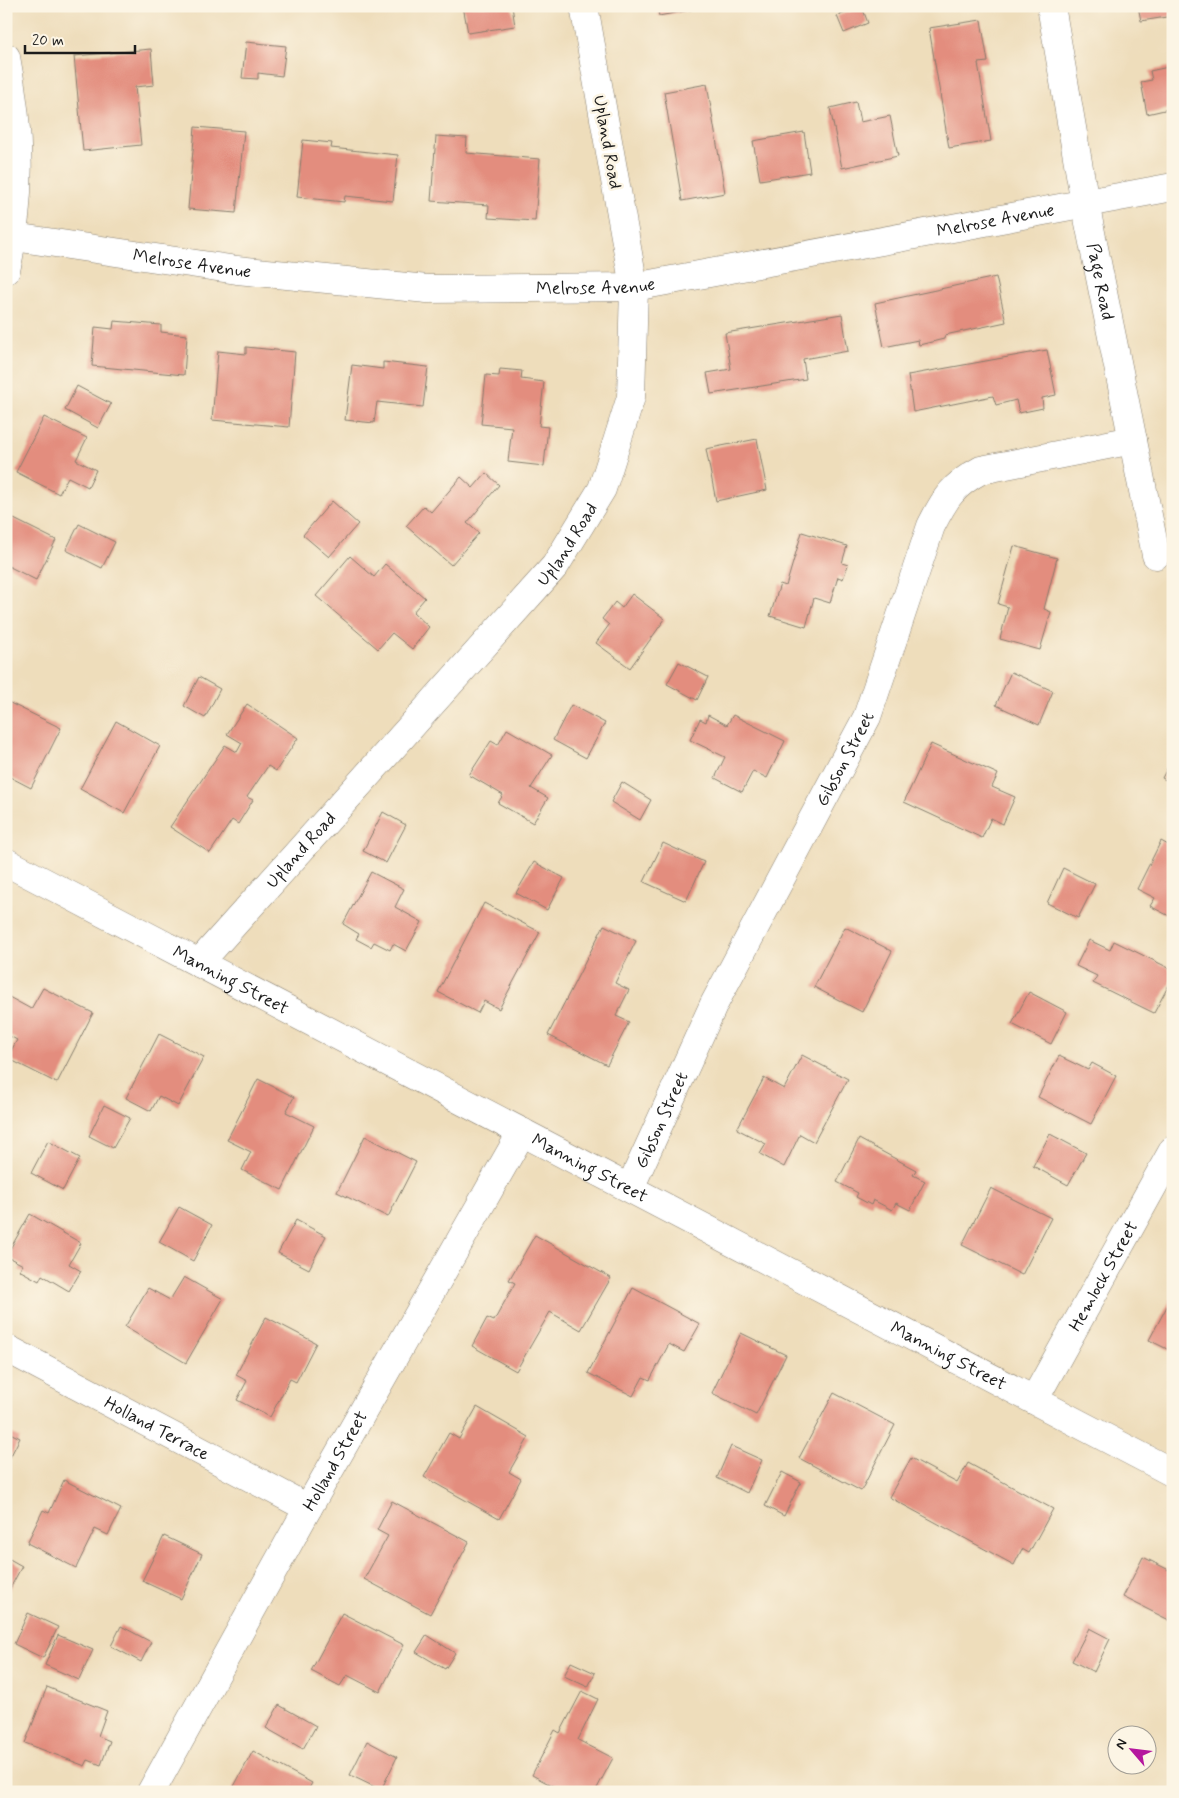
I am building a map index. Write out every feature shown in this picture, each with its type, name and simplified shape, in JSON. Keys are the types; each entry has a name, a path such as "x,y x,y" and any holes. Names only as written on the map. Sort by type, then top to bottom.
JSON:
{"street":[{"name":"Upland Road","path":"199,963 554,566 602,489 631,397 634,287 584,6"},
{"name":"Page Road","path":"1051,6 1085,203 1156,555"},
{"path":"6,57 19,146 14,237 6,270"},
{"name":"Melrose Avenue","path":"14,237 237,270 427,289 634,287 1173,187"},
{"name":"Gibson Street","path":"630,1188 714,1004 867,717 931,526 946,496 962,480 981,470 1133,440"},
{"name":"Manning Street","path":"6,862 1173,1473"},
{"name":"Holland Street","path":"151,1792 308,1508 522,1132"},
{"name":"Hemlock Street","path":"1034,1400 1173,1150"},
{"name":"Holland Terrace","path":"6,1348 308,1508"}],"building":[{"path":"463,6 512,6 515,26 468,33"},
{"path":"657,6 705,6 705,7 659,16"},
{"path":"1138,6 1173,6 1173,16 1141,21"},
{"path":"862,7 868,23 844,33 837,16"},
{"path":"981,20 988,62 978,63 991,141 949,148 929,28"},
{"path":"246,42 286,46 282,76 258,73 258,79 242,78"},
{"path":"151,49 154,85 135,87 141,145 83,151 74,56"},
{"path":"1173,66 1173,108 1147,114 1141,82 1152,80 1150,71"},
{"path":"707,84 725,193 682,201 664,92"},
{"path":"856,102 860,122 890,116 898,156 842,168 830,108"},
{"path":"195,127 244,131 236,213 188,209"},
{"path":"804,132 810,172 760,180 753,141"},
{"path":"436,136 467,138 466,153 540,159 535,221 488,218 489,205 431,201"},
{"path":"303,140 332,143 331,148 398,155 393,201 345,196 344,202 297,197"},
{"path":"996,277 1006,322 945,335 944,339 919,345 918,340 884,347 875,303"},
{"path":"842,314 848,351 803,359 806,379 711,394 707,373 731,369 725,333"},
{"path":"114,321 161,325 161,332 187,335 184,375 92,366 95,327 113,329"},
{"path":"246,347 295,352 289,427 212,420 218,351 246,354"},
{"path":"1047,350 1056,395 1042,398 1043,408 1019,413 1016,400 996,405 993,396 913,412 908,375"},
{"path":"383,362 428,367 423,407 377,402 374,423 345,420 352,365 383,369"},
{"path":"500,369 522,371 521,379 544,382 539,426 548,427 544,466 508,462 512,427 481,424 486,375 499,376"},
{"path":"77,386 111,404 98,428 65,410"},
{"path":"44,417 87,438 76,460 96,470 88,487 68,477 59,494 16,472"},
{"path":"757,439 767,490 716,501 706,449"},
{"path":"486,473 499,485 467,523 479,533 451,565 406,526 424,506 431,512 461,477 473,488"},
{"path":"332,501 358,524 329,557 303,535"},
{"path":"6,515 56,540 36,580 6,565"},
{"path":"79,524 115,542 102,568 66,550"},
{"path":"802,532 847,546 842,563 848,565 843,579 838,577 830,603 814,598 806,627 770,616 780,584 786,586"},
{"path":"1014,546 1057,558 1044,609 1051,612 1040,650 1000,639 1008,607 998,604"},
{"path":"350,556 374,577 385,564 425,598 413,612 429,627 412,649 392,633 378,649 316,596"},
{"path":"632,594 665,619 630,668 596,643 609,625 602,619 615,602 622,608"},
{"path":"679,662 708,677 697,700 667,684"},
{"path":"1011,672 1053,691 1039,725 996,705"},
{"path":"199,677 220,689 205,718 184,706"},
{"path":"6,701 61,728 31,788 6,775"},
{"path":"247,704 298,738 276,771 268,766 247,797 253,800 238,824 232,820 210,853 170,827 225,745 237,752 242,743 227,734"},
{"path":"571,705 605,723 586,758 553,740"},
{"path":"708,715 727,725 733,715 785,741 767,778 753,771 742,792 715,778 725,757 690,740 700,719 706,722"},
{"path":"116,721 160,746 124,813 80,789"},
{"path":"507,729 552,755 531,788 548,798 533,823 498,803 503,795 469,775 491,741 498,745"},
{"path":"931,744 998,774 992,787 1015,797 1003,824 991,818 982,838 904,802"},
{"path":"1173,757 1173,784 1162,778"},
{"path":"622,782 651,800 640,820 611,802"},
{"path":"383,812 406,825 386,863 363,851"},
{"path":"1173,840 1173,918 1150,906 1155,898 1137,889 1161,841 1170,846"},
{"path":"663,843 704,862 686,901 644,882"},
{"path":"534,862 564,878 547,910 516,893"},
{"path":"1063,868 1095,884 1078,918 1047,903"},
{"path":"371,872 404,889 395,907 422,922 406,951 393,944 390,950 374,942 371,947 356,939 359,934 343,924"},
{"path":"484,903 540,932 499,1009 484,1001 478,1013 438,992"},
{"path":"604,925 636,941 615,983 629,990 616,1016 629,1022 607,1065 548,1035"},
{"path":"845,927 892,951 862,1012 814,987"},
{"path":"1089,940 1110,950 1114,941 1173,970 1173,977 1154,1013 1093,983 1097,976 1076,966"},
{"path":"43,988 93,1013 57,1083 7,1058 17,1040 6,1034 6,1003 9,997 31,1009"},
{"path":"1029,992 1067,1012 1051,1044 1012,1024"},
{"path":"159,1034 204,1057 178,1106 159,1096 151,1111 126,1098"},
{"path":"802,1055 848,1079 814,1142 800,1134 784,1167 760,1154 766,1144 737,1129 764,1078 784,1089"},
{"path":"1059,1056 1088,1070 1092,1063 1116,1076 1091,1124 1038,1097"},
{"path":"258,1079 294,1097 286,1112 314,1126 282,1190 242,1170 251,1152 227,1140"},
{"path":"104,1105 130,1118 113,1148 89,1136"},
{"path":"1050,1134 1086,1153 1068,1185 1033,1166"},
{"path":"365,1136 416,1162 388,1217 337,1192"},
{"path":"859,1139 916,1170 913,1175 925,1181 910,1210 896,1203 892,1210 873,1200 871,1205 856,1197 858,1193 837,1182"},
{"path":"48,1141 80,1158 63,1190 31,1173"},
{"path":"991,1188 1051,1218 1022,1275 962,1245"},
{"path":"179,1207 212,1225 193,1261 159,1242"},
{"path":"30,1214 81,1243 69,1264 81,1271 69,1291 42,1275 39,1281 19,1270 23,1265 6,1256"},
{"path":"296,1220 326,1236 309,1269 278,1253"},
{"path":"535,1235 611,1278 581,1330 550,1312 516,1371 472,1346 487,1318 494,1321 515,1283 509,1280"},
{"path":"184,1277 223,1299 186,1363 125,1327 148,1288 170,1300"},
{"path":"633,1288 700,1324 684,1352 669,1344 650,1380 643,1377 633,1396 588,1373"},
{"path":"1171,1299 1173,1300 1173,1352 1149,1340"},
{"path":"266,1317 316,1343 296,1382 290,1379 270,1417 237,1400 247,1381 236,1375"},
{"path":"741,1333 786,1355 756,1415 712,1393"},
{"path":"834,1393 895,1425 861,1491 799,1458"},
{"path":"477,1407 529,1437 509,1472 521,1479 499,1519 424,1477 449,1433 459,1439"},
{"path":"6,1431 20,1438 6,1465"},
{"path":"731,1446 762,1460 747,1493 717,1478"},
{"path":"911,1458 957,1483 968,1463 1053,1509 1029,1553 1022,1549 1014,1565 889,1497"},
{"path":"782,1472 801,1482 784,1516 765,1506"},
{"path":"64,1480 121,1509 108,1535 95,1529 76,1568 27,1543 43,1510 49,1513"},
{"path":"392,1501 469,1542 430,1614 364,1579 388,1536 377,1530"},
{"path":"164,1536 202,1554 181,1599 142,1581"},
{"path":"6,1557 22,1566 6,1596"},
{"path":"1143,1557 1173,1572 1173,1622 1123,1597"},
{"path":"28,1613 58,1627 43,1658 14,1644"},
{"path":"342,1613 404,1645 380,1692 347,1675 340,1686 311,1671"},
{"path":"121,1626 151,1642 141,1662 111,1646"},
{"path":"1089,1628 1110,1639 1094,1672 1072,1661"},
{"path":"58,1635 93,1650 79,1680 45,1665"},
{"path":"427,1635 455,1653 445,1669 416,1652"},
{"path":"571,1662 595,1673 588,1687 564,1676"},
{"path":"47,1687 107,1711 98,1736 110,1741 101,1765 88,1760 85,1766 25,1743"},
{"path":"582,1691 598,1699 578,1740 613,1758 595,1792 564,1792 532,1775 555,1730 560,1733"},
{"path":"279,1705 316,1726 303,1749 266,1728"},
{"path":"367,1741 397,1757 381,1790 350,1775"},
{"path":"253,1751 312,1783 307,1792 231,1792"}]}
